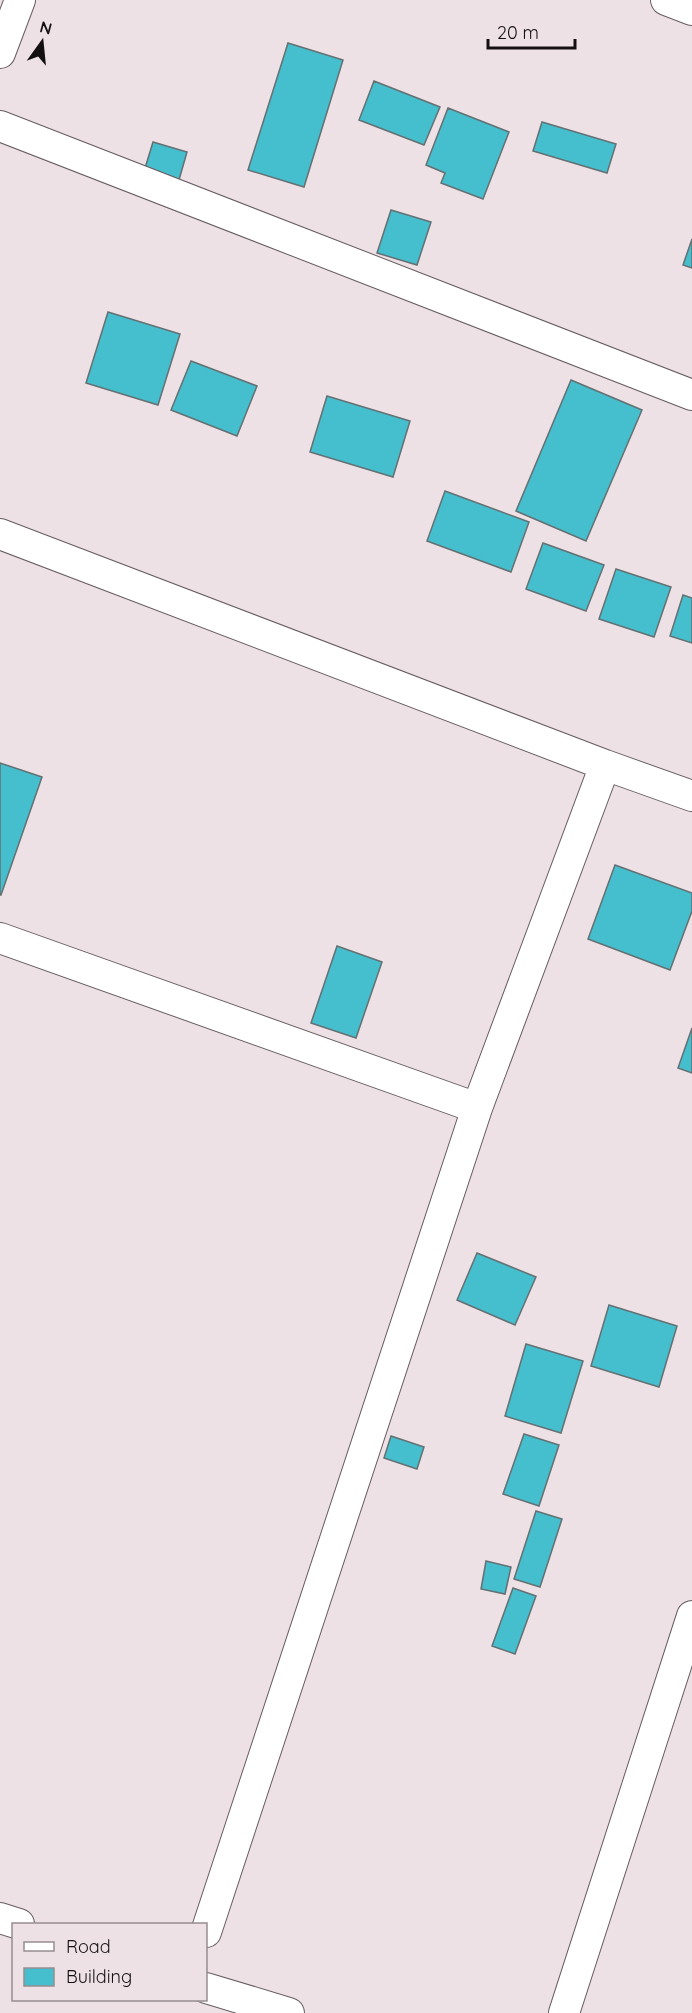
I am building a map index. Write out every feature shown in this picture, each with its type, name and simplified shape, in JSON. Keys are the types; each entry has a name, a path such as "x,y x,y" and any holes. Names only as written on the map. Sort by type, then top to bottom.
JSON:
{"street":[{"path":"0,53 20,0"},
{"path":"666,0 692,10"},
{"path":"0,126 692,395"},
{"path":"0,534 605,765 692,796"},
{"path":"207,1929 477,1108 605,765"},
{"path":"0,938 477,1108"},
{"path":"564,2013 692,1616"},
{"path":"0,1918 16,1923"},
{"path":"207,1988 289,2013"}],"building":[{"path":"288,43 343,60 304,187 248,170"},
{"path":"374,81 440,107 424,145 359,120"},
{"path":"448,108 509,132 483,199 441,183 445,173 426,165"},
{"path":"542,122 616,144 607,173 533,151"},
{"path":"153,142 187,152 177,187 142,178"},
{"path":"391,210 431,222 417,265 377,253"},
{"path":"692,239 692,268 683,265"},
{"path":"108,312 180,334 158,405 86,383"},
{"path":"191,361 257,386 237,436 171,410"},
{"path":"571,380 642,410 586,541 516,511"},
{"path":"327,396 410,421 393,477 310,452"},
{"path":"445,491 529,522 511,572 427,541"},
{"path":"543,543 604,565 586,611 526,589"},
{"path":"616,569 671,587 654,637 599,619"},
{"path":"683,595 692,598 692,643 670,636"},
{"path":"0,763 42,777 1,895 0,895"},
{"path":"615,865 692,893 692,911 670,970 588,939"},
{"path":"337,946 382,962 356,1038 311,1023"},
{"path":"692,1028 692,1073 678,1068"},
{"path":"477,1253 536,1277 515,1325 457,1300"},
{"path":"609,1305 677,1326 659,1387 591,1366"},
{"path":"526,1344 583,1361 561,1433 505,1416"},
{"path":"524,1434 559,1445 539,1506 503,1494"},
{"path":"391,1436 424,1447 417,1469 384,1458"},
{"path":"536,1511 562,1519 540,1587 514,1579"},
{"path":"486,1561 511,1567 505,1594 481,1589"},
{"path":"513,1588 536,1596 515,1654 492,1646"}]}
